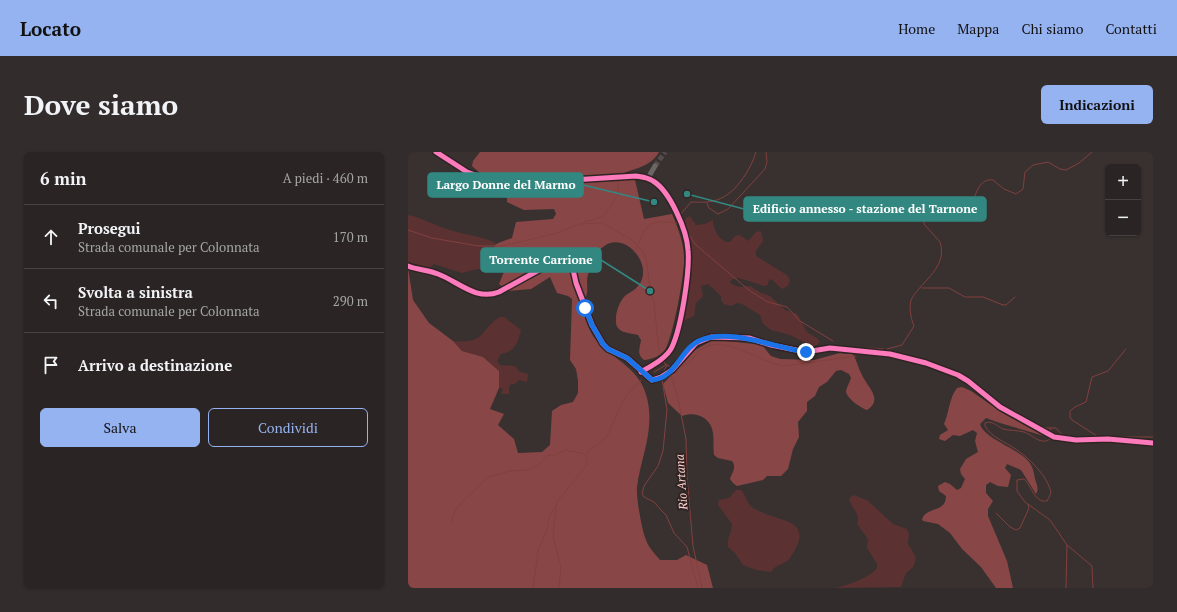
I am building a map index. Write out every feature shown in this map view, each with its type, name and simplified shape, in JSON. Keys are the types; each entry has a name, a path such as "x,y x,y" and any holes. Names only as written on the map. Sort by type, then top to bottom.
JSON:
{"street":[{"path":"648,178 655,166"},
{"path":"604,178 636,176 648,178 654,182 671,201 680,223 688,250 684,293 678,327 672,348 656,363 641,372"},
{"path":"486,178 499,180 572,180"},
{"path":"408,266 440,275 475,293 491,295 559,259 564,258 572,265 576,283 598,338 608,349 627,358 641,372 649,378 655,380 672,370 696,343 711,337 749,338 772,346 806,352 830,348 890,354 926,363 958,375 968,381 1000,407 1054,437 1076,440 1108,439 1153,443"}],"shaded area":[{"path":"480,152 659,152 650,162 621,174 616,178 617,180 635,180 644,219 672,214 680,236 684,252 683,277 675,318 666,348 656,357 644,360 639,353 641,340 638,335 621,331 617,326 616,316 619,304 626,295 638,286 642,280 643,274 643,267 637,254 627,245 614,242 603,247 598,252 590,269 587,280 587,293 581,307 593,336 603,347 633,372 644,388 647,398 649,410 648,432 637,492 641,522 647,543 660,560 677,560 686,555 707,565 713,588 408,588 408,268 413,300 429,323 453,341 462,351 483,357 499,371 499,388 490,409 504,414 498,425 514,439 518,453 542,452 550,445 552,411 561,405 573,402 578,393 576,369 570,360 572,299 568,296 557,293 550,277 531,289 507,291 499,284 505,269 501,266 495,266 494,248 497,244 512,238 516,222 553,219 556,214 554,209 524,210 507,202 507,196 511,193 556,188 573,190 578,188 578,182 573,179 545,176 522,180 503,179 480,173 472,166 473,161"},
{"path":"408,215 450,230 496,243 493,248 495,266 492,269 477,269 462,273 434,264 430,268 424,268 408,262"},
{"path":"690,216 696,225 705,224 713,220 716,233 726,242 730,242 735,236 740,235 748,241 756,232 761,231 763,241 756,251 756,256 787,275 790,280 788,286 782,289 771,279 769,280 768,285 764,286 739,278 732,279 730,283 739,287 750,286 761,293 770,296 785,310 797,314 807,332 817,338 820,342 814,347 790,335 771,330 763,324 760,315 742,304 737,303 731,306 724,304 721,300 721,296 708,284 701,286 703,296 696,303 694,316 685,320 680,329 691,274 691,242 684,222 686,218"},
{"path":"500,317 504,317 521,330 519,339 513,349 501,354 497,361 500,365 515,366 520,372 528,374 527,382 519,380 515,384 511,384 509,387 509,394 501,394 503,389 499,388 499,371 483,357 462,351 453,341 472,340 477,338"},
{"path":"719,340 762,345 771,356 780,359 814,360 840,353 853,354 864,379 873,393 874,402 867,410 854,402 848,397 846,391 851,378 849,374 841,370 836,371 827,382 819,387 815,396 807,402 807,411 798,422 799,437 793,449 788,469 781,476 767,476 763,480 737,486 730,479 734,468 732,461 718,458 714,455 712,427 706,419 697,415 692,414 682,416 668,403 663,384 695,350 711,341"},
{"path":"962,387 971,391 1001,412 1044,436 986,418 980,424 983,429 994,439 1017,452 1029,462 1033,470 1037,487 1036,494 1021,470 1007,464 1005,468 1011,475 1008,487 998,486 990,482 986,485 986,493 993,501 988,509 988,516 1007,561 1013,588 996,588 981,567 962,549 950,533 938,524 923,521 922,519 928,512 943,505 945,501 946,496 939,491 938,486 945,482 957,490 961,488 965,479 961,474 960,469 966,459 978,452 975,441 977,433 973,430 960,436 953,435 945,441 939,439 940,435 948,430 944,424 952,396 957,388"},
{"path":"736,490 741,490 753,508 791,523 797,528 800,535 797,545 790,558 775,567 771,572 756,570 743,565 735,553 728,547 732,524 718,505 719,500 729,498"},
{"path":"853,495 867,500 893,524 907,529 909,534 908,544 916,557 913,567 906,573 901,587 835,588 864,578 877,568 877,564 867,548 868,539 857,524 858,517 849,499"}],"waterway":[{"path":"680,215 691,202 710,202 721,199 728,194 745,175 756,152"},
{"path":"707,203 709,208 718,214 728,209 765,169 767,162 766,152"},
{"path":"887,349 902,345 914,326 910,312 912,298 933,273 941,259 942,251 940,242 924,224 924,218 938,215 963,221 969,217 979,187 987,180 993,180 1004,189 1016,194 1023,189 1025,172 1033,165 1048,162 1060,169 1066,170 1079,163 1092,152"},
{"path":"585,222 602,217 618,195 618,179 629,179"},
{"path":"639,243 649,225 658,222 678,223"},
{"path":"408,230 432,238 478,246 502,246 554,234 580,224 602,223 629,238 638,245 644,254 647,263 650,291 654,303 659,351 661,356"},
{"path":"687,232 696,245 750,291 768,302 787,307 800,321 833,341"},
{"path":"634,252 637,247"},
{"path":"922,288 949,288 965,297 983,297 1003,305 1006,305 1015,297"},
{"path":"678,367 687,364 701,350 711,345 730,346 766,361 785,366 856,356"},
{"path":"866,348 884,349"},
{"path":"1097,436 1072,420 1070,417 1070,411 1086,402 1092,377 1108,371 1126,349"},
{"path":"888,350 894,352"},
{"name":"Rio Artana","path":"663,360 665,364 671,367"},
{"path":"654,372 666,365"},
{"name":"Rio Artana","path":"664,371 667,365"},
{"name":"Rio Artana","path":"671,375 677,394 686,439 687,477 693,546 702,588"},
{"path":"662,379 667,410 663,451 658,466 644,486 642,494 644,497 654,502 666,515 674,533 687,547 698,588"},
{"path":"559,588 561,567 553,537 556,506 559,499 587,465 587,452 606,438 624,399 641,380"},
{"path":"1050,439 1047,441 1040,441 1024,432 1003,429 990,422 985,423 985,426 991,433 1025,456 1046,480 1051,493 1047,501 1043,501 1036,497 1024,479 1017,480 1017,491 1025,502 1050,520 1067,545 1092,566 1093,588"},
{"path":"1040,426 1046,428 1056,428 1063,436"},
{"path":"1050,428 1051,432"},
{"path":"1117,437 1153,437"},
{"path":"451,522 457,507 488,477 510,471 529,470 540,464 548,455 553,456 565,450 586,454"},
{"path":"996,513 1010,527 1016,530 1020,528 1029,508 1028,504"},
{"path":"533,588 538,551 547,530 549,517 556,506"},
{"path":"1066,588 1067,545"}],"tunnel":[{"path":"436,152 467,172 486,179"},
{"path":"655,166 665,152"},
{"path":"572,180 604,178"}],"cycle path":[{"path":"436,152 467,172 486,179 499,181 572,180 636,176 644,177 653,181 666,193 681,222 687,242 688,272 682,314 672,347 663,358 641,372"},
{"path":"408,266 446,277 475,292 491,294 499,292 559,259 567,260 572,265 576,283 592,325 603,344 608,349 627,358 652,380 661,377 672,370 696,343 711,337 749,338 771,345 806,352 830,348 890,354 926,363 958,375 968,381 1000,407 1054,437 1076,440 1108,439 1153,443"}],"place":[{"name":"Edificio annesso - stazione del Tarnone","path":"687,194"},
{"name":"Largo Donne del Marmo","path":"654,202"},
{"name":"Torrente Carrione","path":"650,291"}],"route":[{"path":"585,308 598,338 603,344 608,349 627,358 642,373 652,380 661,378 672,370 696,343 711,337 749,338 772,346 806,352"}]}
